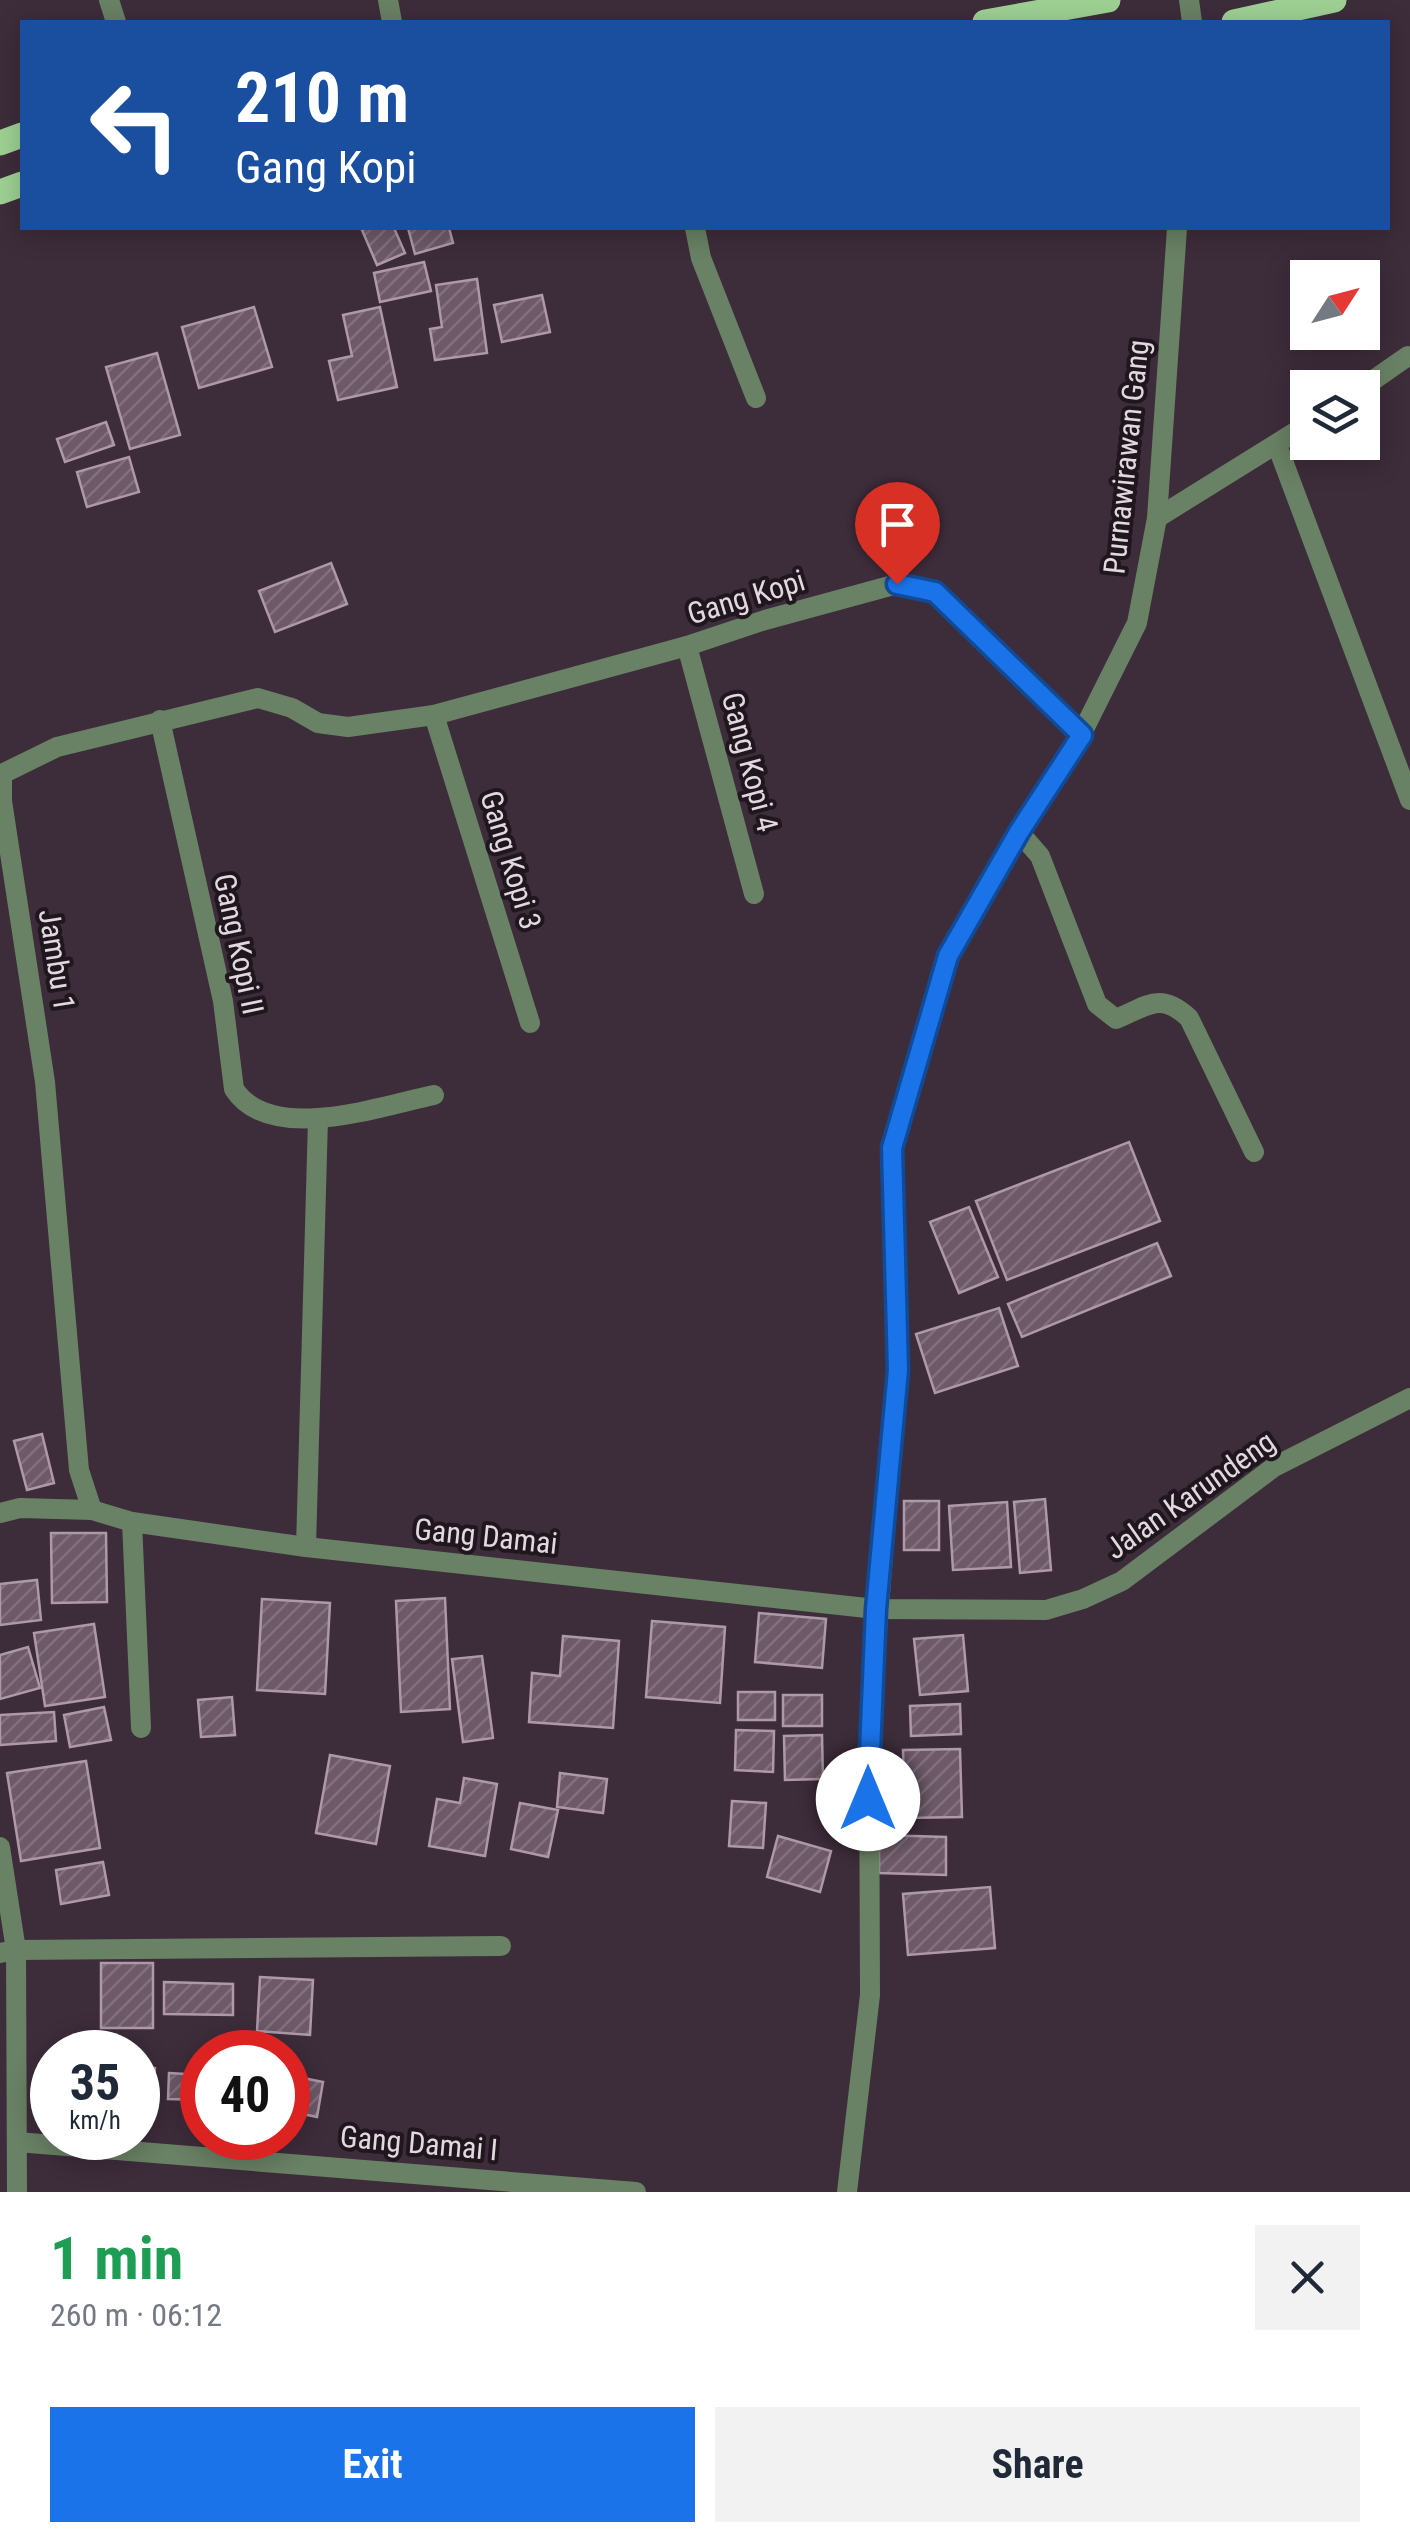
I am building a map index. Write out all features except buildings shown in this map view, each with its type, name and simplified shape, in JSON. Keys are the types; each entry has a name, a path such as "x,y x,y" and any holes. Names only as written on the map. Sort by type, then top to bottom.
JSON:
{"main road":[{"path":"996,20 1108,0"},
{"path":"1243,20 1334,0"}],"street":[{"path":"695,230 701,258 756,398"},
{"name":"Purnawirawan Gang","path":"847,2192 870,1995 869,1730 898,1370 892,1148 948,956 1019,832 1082,735 1136,623 1156,518 1177,230"},
{"path":"1380,375 1408,356"},
{"path":"1156,518 1290,436"},
{"path":"1276,446 1410,800"},
{"name":"Gang Kopi","path":"434,714 688,646 765,620 897,584 935,592 1082,735"},
{"name":"Gang Kopi 4","path":"688,646 754,894"},
{"name":"Jambu 1","path":"92,1510 79,1470 45,1082 1,775 57,746 258,698 292,708 318,722 348,728 434,714"},
{"name":"Gang Kopi 3","path":"434,714 530,1023"},
{"name":"Gang Kopi II","path":"160,720 223,1001 234,1089 240,1099 262,1114 318,1119 434,1095"},
{"path":"1019,832 1040,856 1092,998 1116,1019 1159,1001 1172,1004 1189,1018 1254,1152"},
{"path":"306,1547 318,1119"},
{"name":"Jalan Karundeng","path":"876,1609 1046,1610 1083,1599 1122,1581 1274,1467 1410,1398"},
{"path":"0,1513 20,1508 92,1510"},
{"name":"Gang Damai","path":"92,1510 132,1522 306,1547 876,1609"},
{"path":"132,1522 141,1728"},
{"path":"0,1847 17,2192"},
{"path":"8,1951 501,1946"},
{"name":"Gang Damai I","path":"17,2142 636,2192"}],"route":[{"path":"868,1799 876,1609 898,1370 892,1148 948,956 1019,832 1082,735 935,592 897,584"}]}
